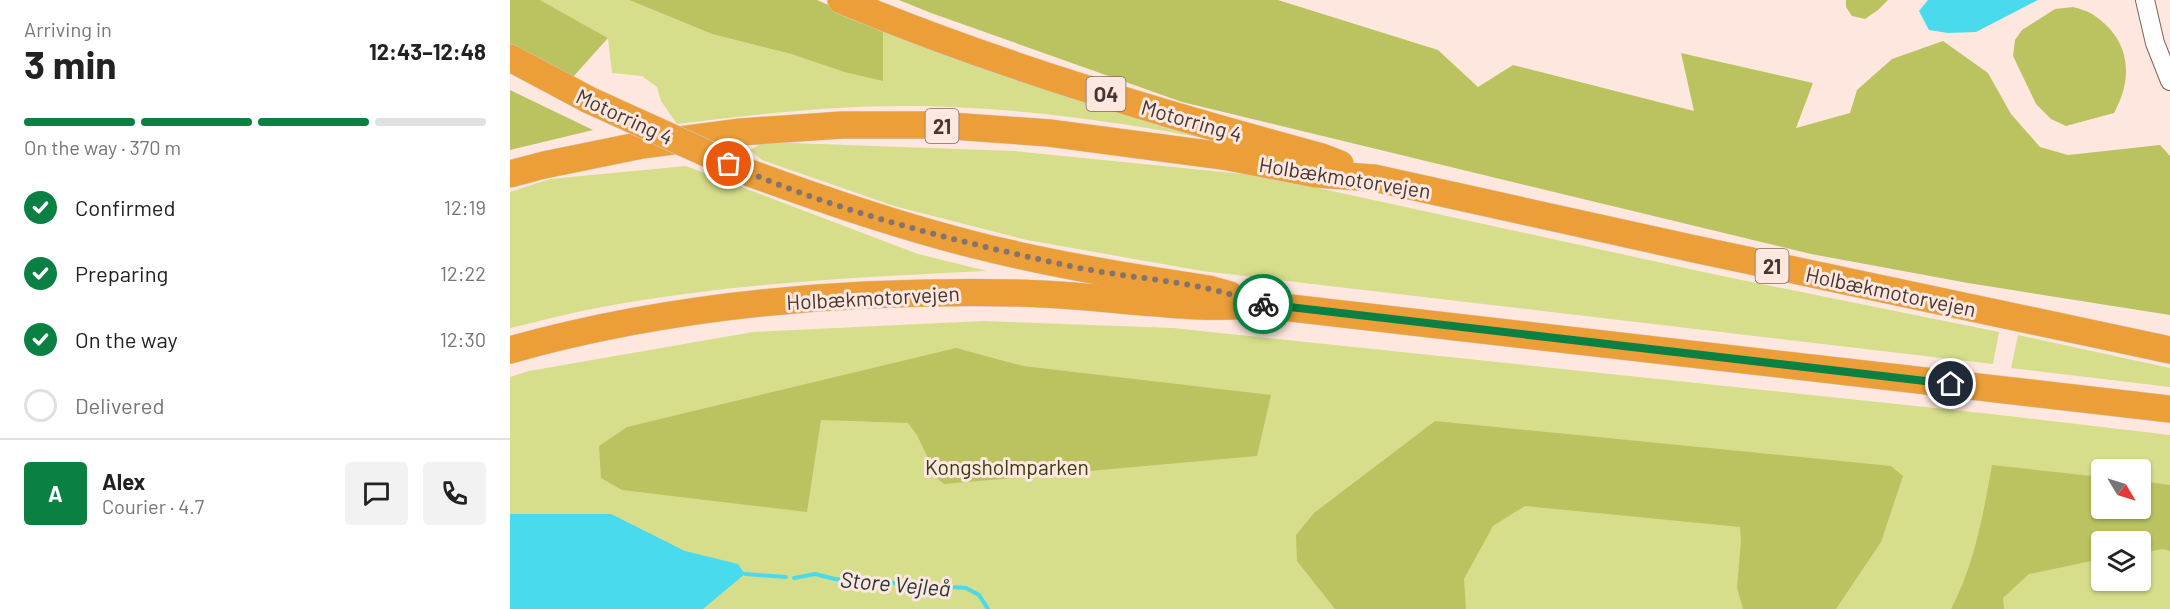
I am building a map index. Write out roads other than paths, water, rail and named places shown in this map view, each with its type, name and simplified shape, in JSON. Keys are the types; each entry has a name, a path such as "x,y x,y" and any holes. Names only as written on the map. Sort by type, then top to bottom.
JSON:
{"highway":[{"name":"Motorring 4","path":"841,0 956,44 1057,79 1322,157 1374,178"},
{"name":"Motorring 4","path":"510,58 589,100 750,173 890,222 1072,267 1209,289 1264,305"},
{"name":"Holbækmotorvejen","path":"510,174 642,145 741,132 842,126 937,125 1049,133 1223,156 1316,174 1374,178 2170,350"},
{"name":"Holbækmotorvejen","path":"510,350 650,318 746,304 835,296 933,292 1017,293 1202,306 1264,305 2170,409"}],"street":[{"path":"2145,0 2154,43 2170,81"}],"water":[{"path":"1928,0 2038,0 1976,32 1948,33 1929,30 1919,11"},
{"path":"510,514 611,514 685,551 738,564 745,574 703,609 510,609"}],"waterway":[{"name":"Store Vejleå","path":"745,574 786,577"},
{"name":"Store Vejleå","path":"794,578 815,574 835,579 966,588 979,595 988,609"}],"park label":[{"name":"Kongsholmparken","path":"1007,466"}]}
